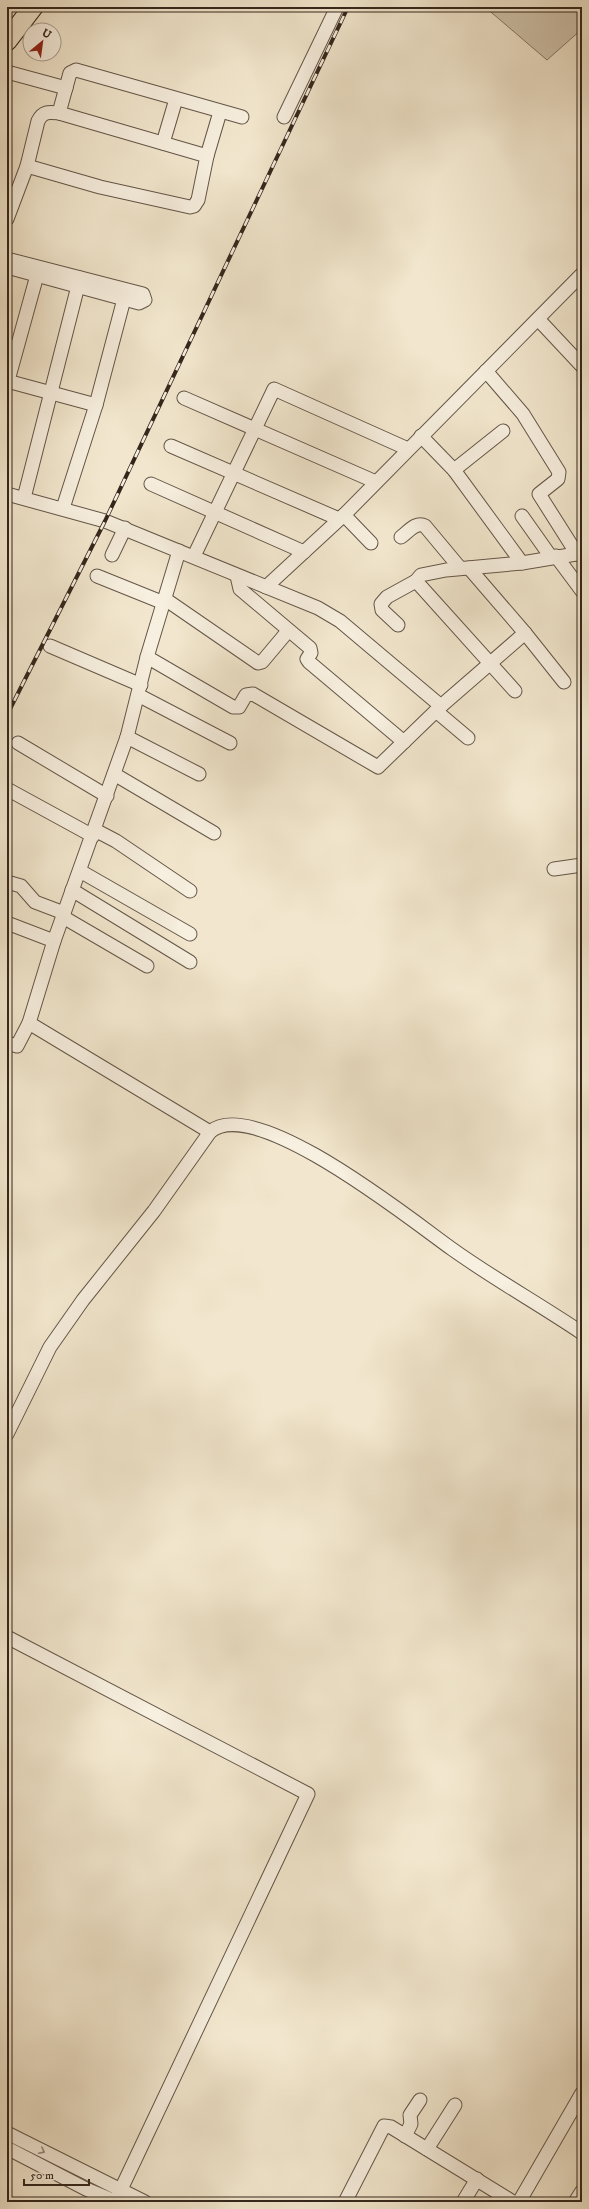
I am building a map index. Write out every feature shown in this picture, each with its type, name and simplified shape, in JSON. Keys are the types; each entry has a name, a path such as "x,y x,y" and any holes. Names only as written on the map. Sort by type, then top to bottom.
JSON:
{"highway":[{"path":"7,24 21,7"},
{"path":"7,41 33,7"}],"street":[{"path":"284,117 337,7"},
{"path":"58,113 70,73 76,70 242,117"},
{"path":"7,72 66,88"},
{"path":"163,143 176,99"},
{"path":"7,219 27,166 41,114 46,112 58,113 207,156"},
{"path":"27,166 100,187 190,207 194,206 198,200 207,156 220,112"},
{"path":"7,259 38,272"},
{"path":"7,268 38,272 79,282 143,294 145,297 143,303 139,303 79,282"},
{"path":"38,272 7,382 96,405"},
{"path":"266,587 341,517 582,274"},
{"path":"24,498 79,282"},
{"path":"63,508 96,405 124,299"},
{"path":"538,319 582,366"},
{"path":"398,624 382,610 381,604 387,597 398,589 416,582 421,575 579,553 539,494 558,479 559,472 523,414 486,372"},
{"path":"194,556 214,511 256,430 274,389 408,449"},
{"path":"184,398 376,482"},
{"path":"454,470 503,431"},
{"path":"421,436 454,470 522,562"},
{"path":"171,446 341,517 370,543"},
{"path":"151,484 304,552"},
{"path":"7,494 63,508 125,528 329,614 438,708 468,738"},
{"path":"522,516 582,591"},
{"path":"401,537 418,524 421,524 465,568 525,633 564,682"},
{"path":"112,555 125,528"},
{"path":"7,1043 17,1046 29,1023 54,941 94,833 127,737 140,690 147,657 179,551"},
{"path":"97,576 165,601 258,662 262,662 288,631"},
{"path":"237,576 240,589 310,648 311,653 308,659 309,662 404,742"},
{"path":"416,582 515,691"},
{"path":"147,657 233,707 239,707 246,695 252,694 378,767 382,765 438,708 525,633"},
{"path":"50,646 140,690 230,743"},
{"path":"127,737 199,774"},
{"path":"18,743 107,796"},
{"path":"114,774 214,833"},
{"path":"7,789 94,833 116,841 190,891"},
{"path":"554,869 582,865"},
{"path":"80,871 190,934"},
{"path":"7,882 21,886 35,902 63,915 147,966"},
{"path":"72,890 190,962"},
{"path":"7,923 54,941"},
{"path":"29,1023 210,1132"},
{"path":"7,1434 50,1347 83,1300 154,1212 210,1132 215,1128 225,1125 250,1127 286,1141 323,1160 399,1209 471,1262 582,1333"},
{"path":"7,1637 308,1794 117,2199"},
{"path":"519,2202 582,2093"},
{"path":"405,2136 411,2124 410,2115 420,2100"},
{"path":"427,2149 454,2105"},
{"path":"345,2202 384,2126 405,2136 513,2202"},
{"path":"7,2133 117,2199"},
{"path":"7,2148 86,2189 117,2199 145,2202"},
{"path":"464,2202 477,2179"},
{"path":"575,2202 582,2192"}],"shaded area":[{"path":"485,7 582,7 582,29 547,60"}],"railway":[{"path":"7,715 105,521 348,7"}]}
